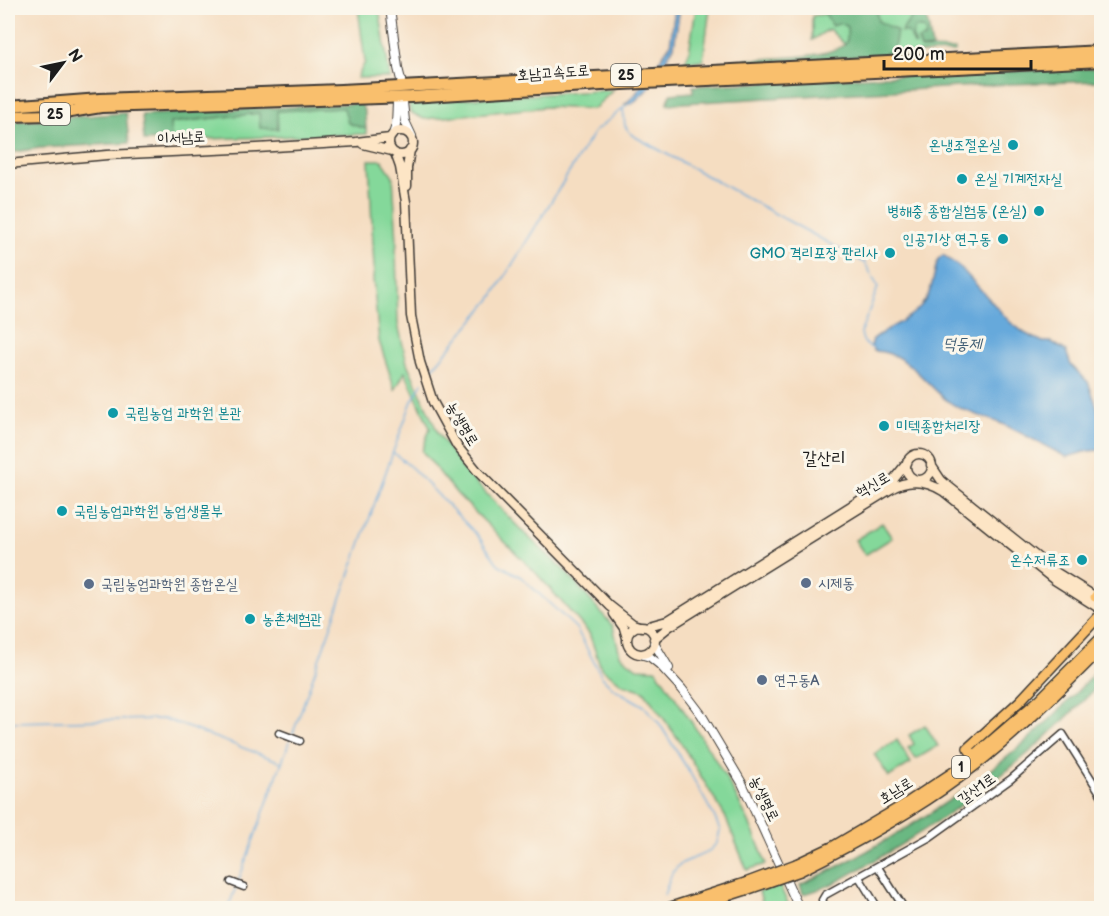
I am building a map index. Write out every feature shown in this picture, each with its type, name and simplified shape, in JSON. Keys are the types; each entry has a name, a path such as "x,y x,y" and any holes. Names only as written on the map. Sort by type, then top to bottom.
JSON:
{"highway":[{"name":"호남고속도로","path":"8,106 100,99 341,90 1101,51"},
{"name":"호남고속도로","path":"8,116 52,115 101,107 411,97 602,85 1101,61"},
{"path":"974,756 968,748 1020,701 1101,612"},
{"name":"호남로","path":"798,867 883,817 974,756 1039,700 1101,637"},
{"name":"호남로","path":"690,909 798,867 896,820 959,778 1011,735 1101,648"},
{"name":"호남로","path":"668,909 746,886"}],"main road":[{"path":"391,136 397,131 405,131 411,136"},
{"name":"이서남로","path":"8,164 126,154 356,142 391,136"},
{"name":"농생명로","path":"391,136 389,143 400,167 406,202 411,316 420,362 433,402 457,446 479,473 610,606 633,624 651,632 654,641"},
{"name":"농생명로","path":"406,202 407,168 413,144 411,136"},
{"name":"이서남로","path":"356,142 394,152"},
{"path":"394,152 402,155 410,150"},
{"name":"혁신로","path":"643,627 667,621 840,513 894,478 911,457 919,454 927,457 931,465"},
{"name":"혁신로","path":"907,463 907,472 919,481"},
{"path":"919,481 929,474 931,465"},
{"path":"931,465 941,480 1057,573 1099,598"},
{"path":"919,481 943,491 1053,579 1101,612"},
{"name":"혁신로","path":"654,641 670,626 897,485 919,481"},
{"name":"농생명로","path":"610,606 624,628 629,647 635,653 640,654"},
{"path":"627,638 632,630 643,627"},
{"path":"640,654 648,652 654,641"}],"street":[{"path":"390,8 398,80"},
{"path":"391,136 396,125 400,102 411,136"},
{"name":"농생명로","path":"654,641 673,678"},
{"name":"농생명로","path":"640,654 650,657 673,678 701,714 742,783 799,909"},
{"path":"279,733 300,741"},
{"name":"갈산1로","path":"878,867 930,837 970,810 1011,779 1063,734 1101,796"},
{"path":"826,909 822,900 825,894 878,867 904,909"},
{"path":"859,877 877,906 868,909"},
{"path":"231,882 244,887"}],"green space":[{"path":"358,8 379,8 390,78 357,78 365,62"},
{"path":"696,8 710,8 703,60 685,62 689,52"},
{"path":"831,8 876,8 878,21 897,31 893,54 738,64 736,60 822,53 844,45 847,39 847,27 841,23 832,26 825,14"},
{"path":"876,8 918,8 902,31 907,31 916,46 912,35 915,27 923,28 926,33 925,39 918,40 921,49 955,50 955,52 893,54 895,39 878,21"},
{"path":"918,8 921,8 928,24 932,48 921,49 918,40 925,38 926,33 923,28 915,28 912,35 915,46 907,32 901,32"},
{"path":"825,14 832,26 841,23 847,27 848,39 844,44 829,29 812,40 812,16"},
{"path":"1101,68 1101,81 1010,84 667,104 671,94 693,92 693,86"},
{"path":"613,90 594,109 546,107 424,119 410,112 409,102"},
{"path":"361,103 365,114 366,129 348,123 344,108 277,111 278,129 260,128 259,113 170,123 171,140 144,141 142,115"},
{"path":"345,108 348,123 366,129 367,134 171,140 170,123 259,113 277,129 276,111"},
{"path":"126,113 129,143 40,148 8,153 8,122"},
{"path":"369,160 382,160 393,176 398,324 407,363 438,433 463,469 524,533 565,571 613,626 620,655 637,668 656,669 703,739 731,787 766,864 747,870 725,816 679,740 644,691 623,684 601,668 589,633 537,574 457,494 422,451 430,428 405,372 395,390 379,341 373,279"},
{"path":"882,523 892,538 865,555 855,540"},
{"path":"1101,666 1101,683 1041,742 978,793 921,832 854,873 803,894 800,885 898,833 992,769 1047,722"},
{"path":"925,725 938,746 916,759 908,748 914,744 909,735"},
{"path":"897,740 911,763 889,777 874,754"},
{"path":"779,884 790,908 764,908 759,892"}],"water":[{"path":"675,8 680,8 674,46 649,88 632,104 625,104 635,95 670,45"},
{"name":"덕동제","path":"943,255 961,268 1010,322 1026,334 1043,342 1052,342 1066,351 1071,365 1088,382 1101,418 1101,450 1067,457 1009,427 958,407 945,399 905,361 896,356 874,351 871,346 873,339 911,315 924,302 932,286 938,259"}],"waterway":[{"path":"428,374 491,299 594,132 627,105"},
{"path":"623,108 625,126 632,135 865,263 878,287 861,332 864,342 872,348"},
{"path":"292,736 393,452 412,401 422,383"},
{"path":"394,453 413,469 478,536 498,564 521,577 576,628 602,677 613,688 644,706 659,723 690,773 720,830 717,843 708,852 680,864 672,873 664,895"},
{"path":"8,722 165,719 281,762"},
{"path":"238,882 290,740"},
{"path":"228,908 236,887"}],"tunnel":[{"path":"962,75 965,50"}],"place":[{"name":"온냉조절온실","path":"1013,145"},
{"name":"온실 기계전자실","path":"962,179"},
{"name":"병해충 종합실험동 (온실)","path":"1039,211"},
{"name":"인공기상 연구동","path":"1003,239"},
{"name":"GMO 격리포장 판리사","path":"890,253"},
{"name":"국립농업 과학원 본관","path":"113,413"},
{"name":"미텍종합처리장","path":"884,426"},
{"name":"국립농업과학원 농업생물부","path":"62,511"},
{"name":"온수저류조","path":"1082,560"},
{"name":"시제동","path":"806,583"},
{"name":"국립농업과학원 종합온실","path":"89,584"},
{"name":"농촌체험관","path":"250,619"},
{"name":"연구동A","path":"762,680"}],"district":[{"name":"갈산리","path":"824,458"}]}
